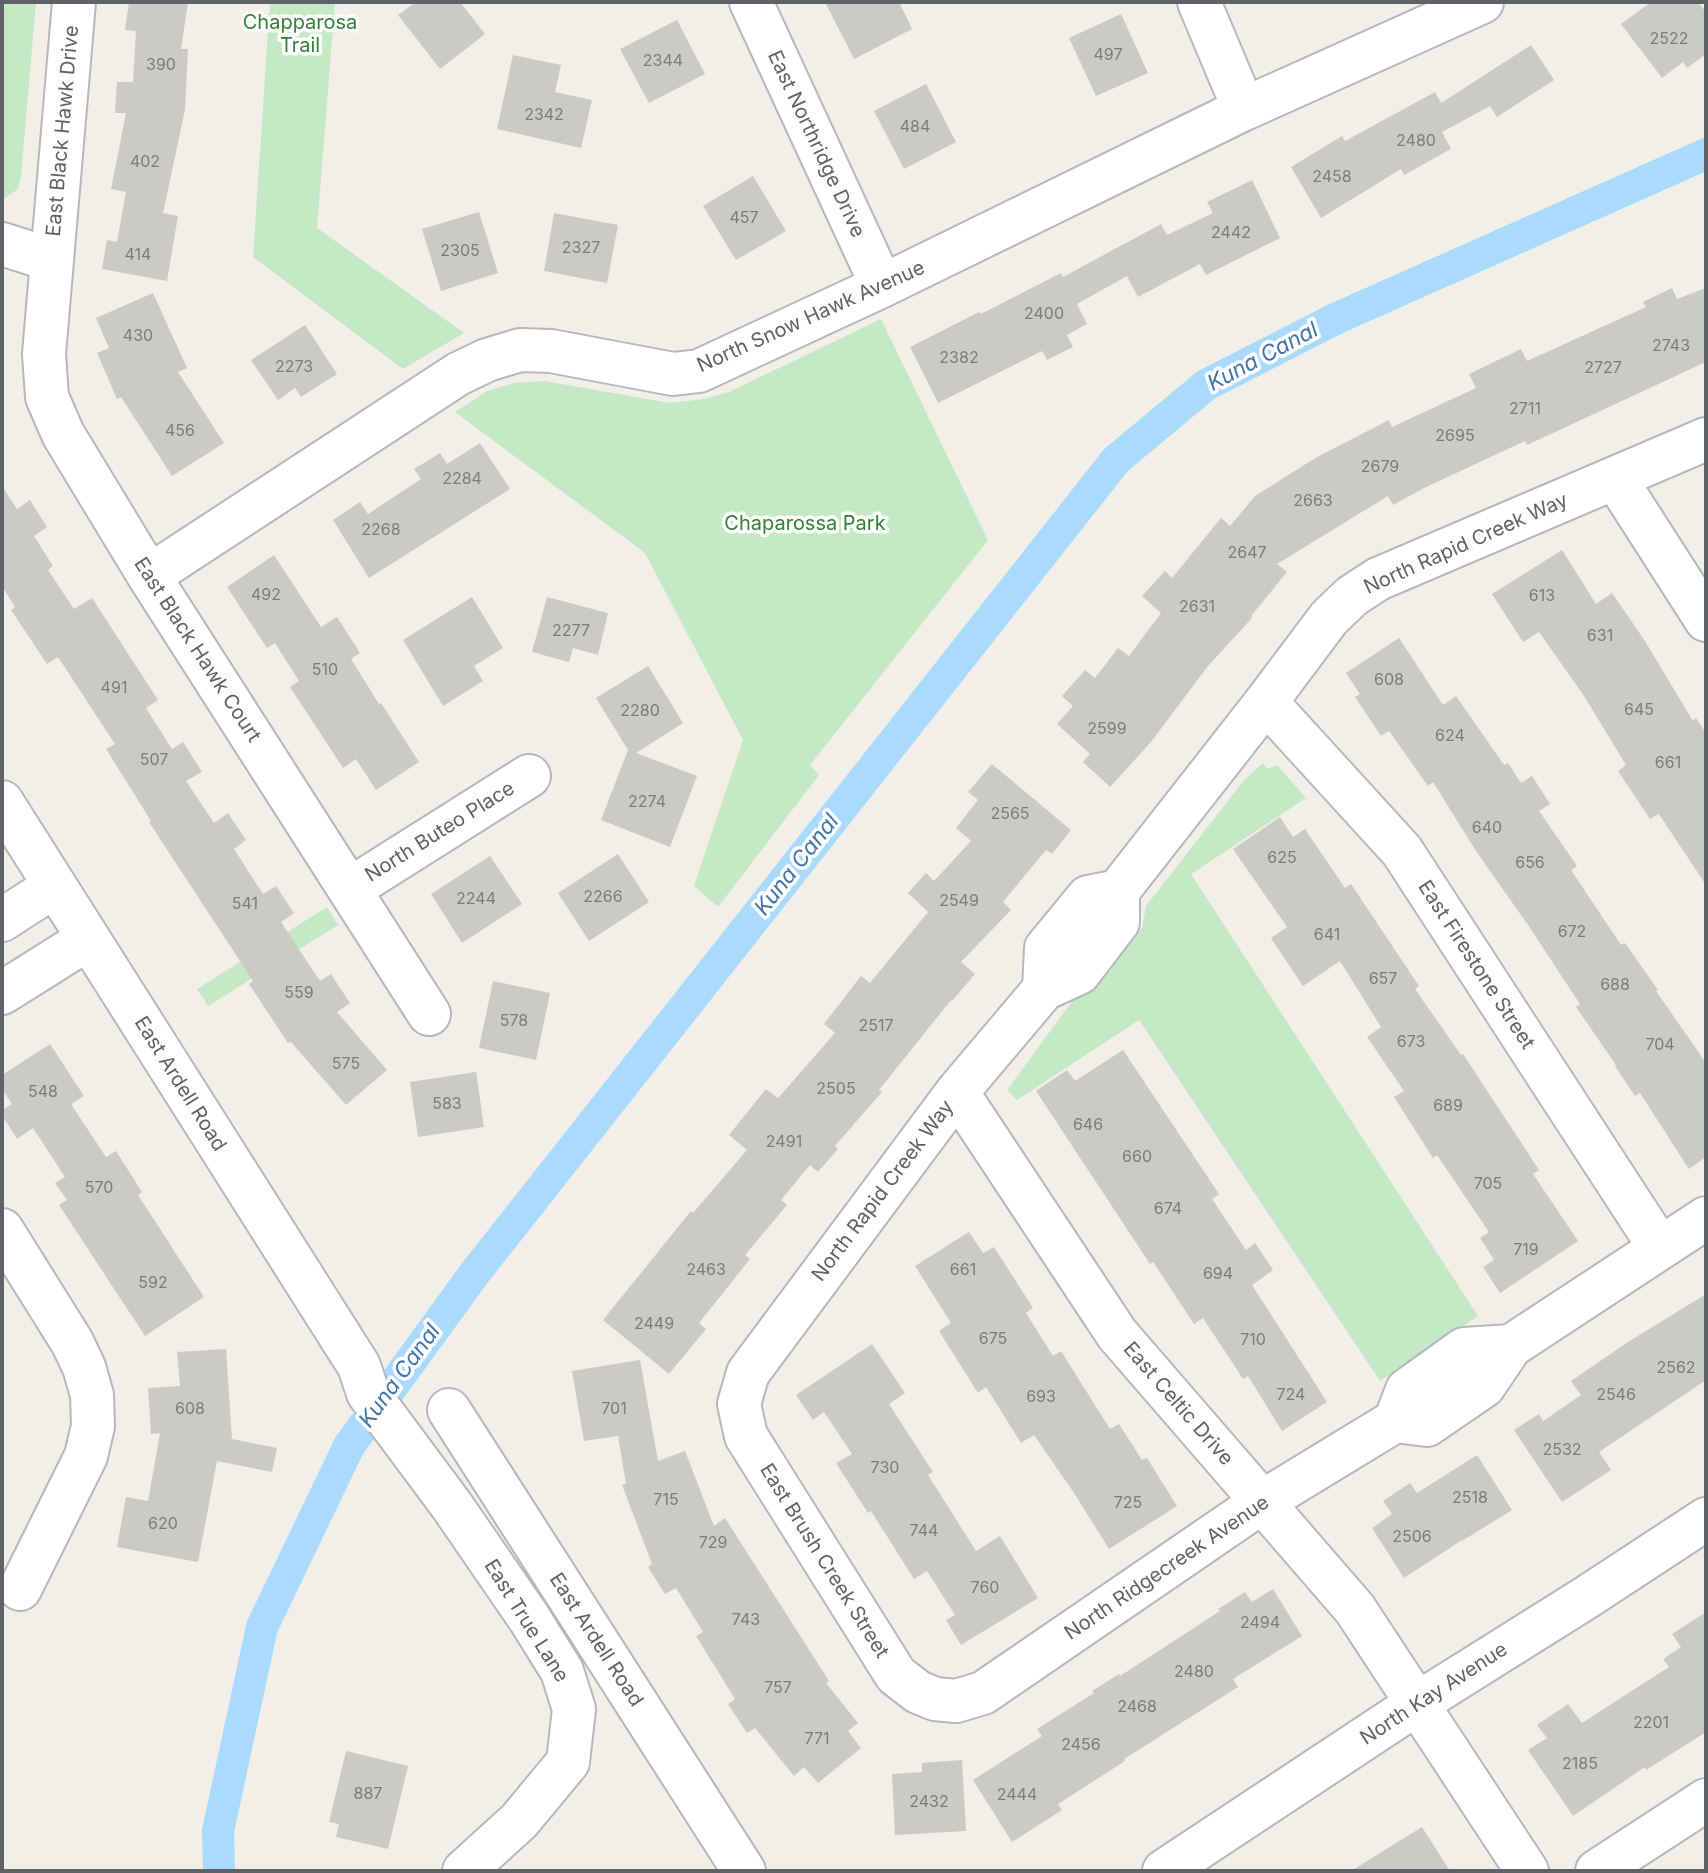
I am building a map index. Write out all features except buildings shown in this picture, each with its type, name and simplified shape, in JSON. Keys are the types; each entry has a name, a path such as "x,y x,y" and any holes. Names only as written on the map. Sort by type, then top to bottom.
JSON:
{"street":[{"name":"East Black Hawk Drive","path":"52,260 74,2"},
{"name":"East Northridge Drive","path":"751,2 882,286"},
{"path":"1199,2 1244,109"},
{"name":"North Snow Hawk Avenue","path":"149,576 458,374 487,360 520,350 551,351 673,374 699,371 882,286 1244,109 1482,2"},
{"path":"2,244 52,260"},
{"name":"East Black Hawk Court","path":"52,260 44,354 47,397 63,434 149,576 429,1014"},
{"name":"North Rapid Creek Way","path":"739,1404 748,1373 957,1092 1044,989 1079,973 1118,922 1118,891 1329,618 1352,596 1378,579 1706,439"},
{"path":"1615,478 1706,620"},
{"name":"East Firestone Street","path":"1266,702 1402,851 1660,1248"},
{"name":"North Buteo Place","path":"350,889 529,776"},
{"name":"East Ardell Road","path":"2,802 372,1394"},
{"path":"2,920 55,886"},
{"path":"2,993 88,939"},
{"name":"East Celtic Drive","path":"957,1092 1117,1334 1355,1609 1527,1871"},
{"name":"North Ridgecreek Avenue","path":"935,1699 956,1701 983,1693 1262,1502 1395,1421 1427,1425 1484,1386 1511,1346 1706,1218"},
{"path":"2,1230 72,1342 84,1367 92,1395 93,1426 86,1456 20,1589"},
{"name":"East True Lane","path":"372,1394 529,1618 562,1671 574,1709 568,1762 519,1821 464,1871"},
{"name":"East Brush Creek Street","path":"739,1404 746,1436 896,1675 918,1692 935,1699"},
{"name":"East Ardell Road","path":"449,1410 744,1871"},
{"name":"North Kay Avenue","path":"1164,1871 1418,1703 1706,1519"},
{"path":"1597,1871 1706,1800"}],"green space":[{"path":"2,2 36,2 21,176 18,189 2,200"},
{"name":"Chapparosa Trail","path":"270,2 335,2 317,228 464,333 403,369 253,257"},
{"name":"Chaparossa Park","path":"881,319 988,540 810,765 819,775 718,907 694,886 743,740 645,553 455,412 487,391 514,383 545,381 670,403 704,399 729,392"},
{"path":"1263,763 1267,769 1277,765 1306,798 1191,874 1478,1316 1380,1381 1139,1020 1017,1100 1007,1090 1073,1000 1097,986 1142,928 1146,906 1245,779"},
{"path":"327,907 338,925 208,1006 197,989"}],"waterway":[{"name":"Kuna Canal","path":"219,1871 218,1831 262,1627 349,1446 474,1274 1116,460 1206,385 1335,319 1706,154"}]}
